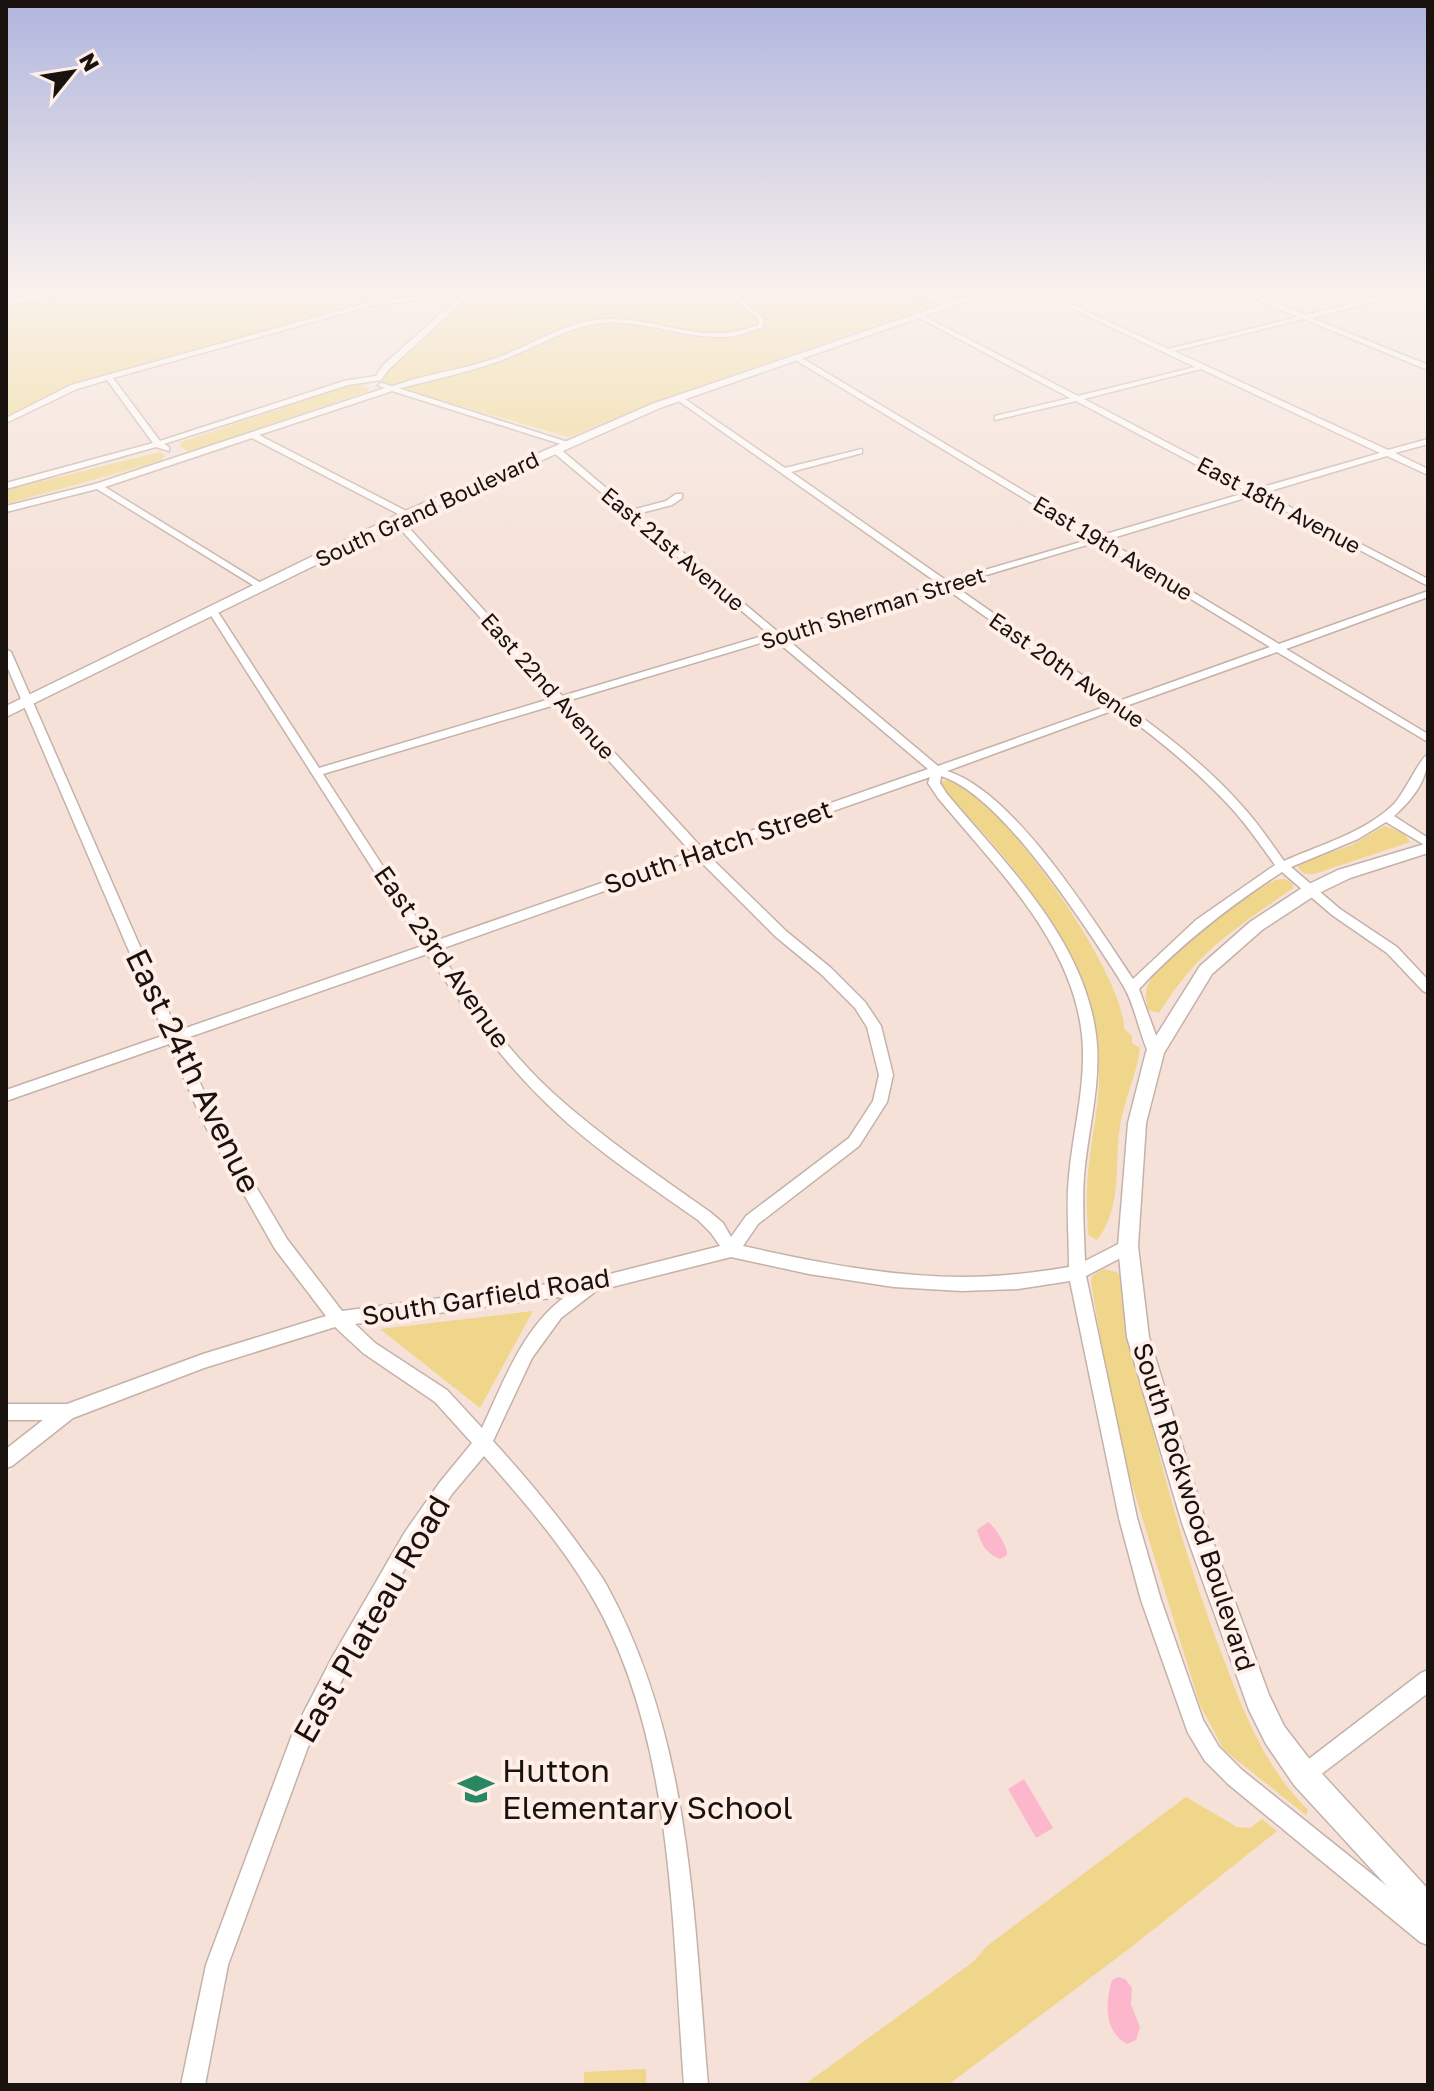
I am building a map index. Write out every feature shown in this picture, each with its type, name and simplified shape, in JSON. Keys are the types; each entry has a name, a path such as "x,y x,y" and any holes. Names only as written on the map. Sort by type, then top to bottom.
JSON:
{"main road":[{"name":"South Grand Boulevard","path":"6,712 402,517 679,397 710,387"}],"street":[{"path":"6,421 76,387"},
{"path":"115,387 159,445 183,459"},
{"path":"6,486 72,471 159,445 336,387"},
{"path":"386,387 570,444"},
{"path":"6,509 98,486 399,387"},
{"name":"East 19th Avenue","path":"846,387 1428,739"},
{"name":"East 18th Avenue","path":"1055,387 1428,583"},
{"path":"998,418 1123,387"},
{"path":"1244,387 1428,472"},
{"name":"East 20th Avenue","path":"679,397 1146,725 1239,809 1282,866 1392,950 1428,988"},
{"name":"East 22nd Avenue","path":"253,435 402,517 699,853"},
{"name":"South Sherman Street","path":"317,772 1428,441"},
{"name":"East 21st Avenue","path":"556,450 937,771"},
{"path":"783,471 859,451"},
{"path":"98,486 261,587"},
{"path":"630,513 669,503 679,496"},
{"name":"South Hatch Street","path":"6,1096 937,771 1428,594"},
{"name":"East 23rd Avenue","path":"213,611 466,1001 546,1095 606,1147 704,1216 717,1228 731,1250"},
{"name":"East 24th Avenue","path":"6,652 228,1157 281,1244 338,1319 369,1348 441,1396 484,1442 535,1500 598,1588 643,1689 666,1780 678,1859 696,2085"},
{"path":"1132,988 1156,960 1207,915 1282,866 1361,833 1388,818 1418,783 1428,757"},
{"path":"1155,1052 1132,988 1068,892 1034,849 973,787 959,778 937,771 934,783 942,796 1007,870 1059,944 1075,978 1089,1034 1090,1064 1076,1178 1077,1273 1128,1518 1151,1600 1195,1726 1212,1754 1235,1777 1428,1934"},
{"path":"1388,818 1428,845"},
{"name":"South Rockwood Boulevard","path":"1428,845 1344,874 1311,890 1256,926 1206,970 1155,1052 1137,1123 1128,1246 1138,1337 1211,1575 1258,1701 1275,1735 1304,1775 1428,1910"},
{"path":"699,853 860,1005 874,1026 886,1075 880,1102 854,1142 752,1220 731,1250"},
{"name":"South Garfield Road","path":"6,1460 67,1412 203,1361 338,1319 594,1285 731,1250 809,1267 894,1280 962,1284 1018,1282 1077,1273 1128,1246"},
{"name":"East Plateau Road","path":"193,2085 217,1965 299,1742 340,1663 412,1538 446,1488 484,1442 526,1353 555,1313 594,1285"},
{"path":"6,1412 67,1412"},
{"path":"1304,1775 1428,1680"}],"shaded area":[{"path":"6,387 66,387 6,419"},
{"path":"346,387 369,388 368,391 198,450 188,451 179,446 181,442"},
{"path":"393,387 699,387 569,437"},
{"path":"160,452 165,456 161,461 6,504 6,490"},
{"path":"949,779 971,792 998,818 1056,890 1104,969 1119,1003 1124,1029 1132,1036 1132,1043 1140,1048 1120,1126 1111,1214 1097,1240 1088,1235 1087,1198 1099,1072 1094,1030 1083,990 1067,952 1023,881 940,787 941,782"},
{"path":"1384,826 1403,832 1410,842 1314,874 1305,874 1298,868 1299,863 1352,845"},
{"path":"1285,879 1292,883 1293,888 1203,956 1159,1013 1148,1010 1148,985 1170,955 1224,912 1275,880"},
{"path":"1103,1269 1117,1272 1122,1278 1162,1465 1219,1647 1254,1733 1278,1773 1308,1810 1306,1815 1224,1750 1200,1705 1129,1475 1107,1378 1091,1282 1092,1276"},
{"path":"533,1311 480,1408 380,1329"},
{"path":"988,1522 1005,1546 1007,1555 1000,1559 982,1544 977,1530"},
{"path":"1024,1779 1053,1828 1036,1838 1008,1789"},
{"path":"1186,1797 1237,1827 1250,1828 1262,1819 1277,1831 1134,1945 948,2085 804,2085 973,1962 987,1946"},
{"path":"1118,1977 1125,1979 1132,1988 1131,2005 1140,2027 1136,2040 1127,2044 1114,2032 1108,2016 1112,1980"},
{"path":"646,2069 646,2085 584,2085 584,2072"}],"place":[{"name":"Hutton Elementary School","path":"476,1789"}]}
